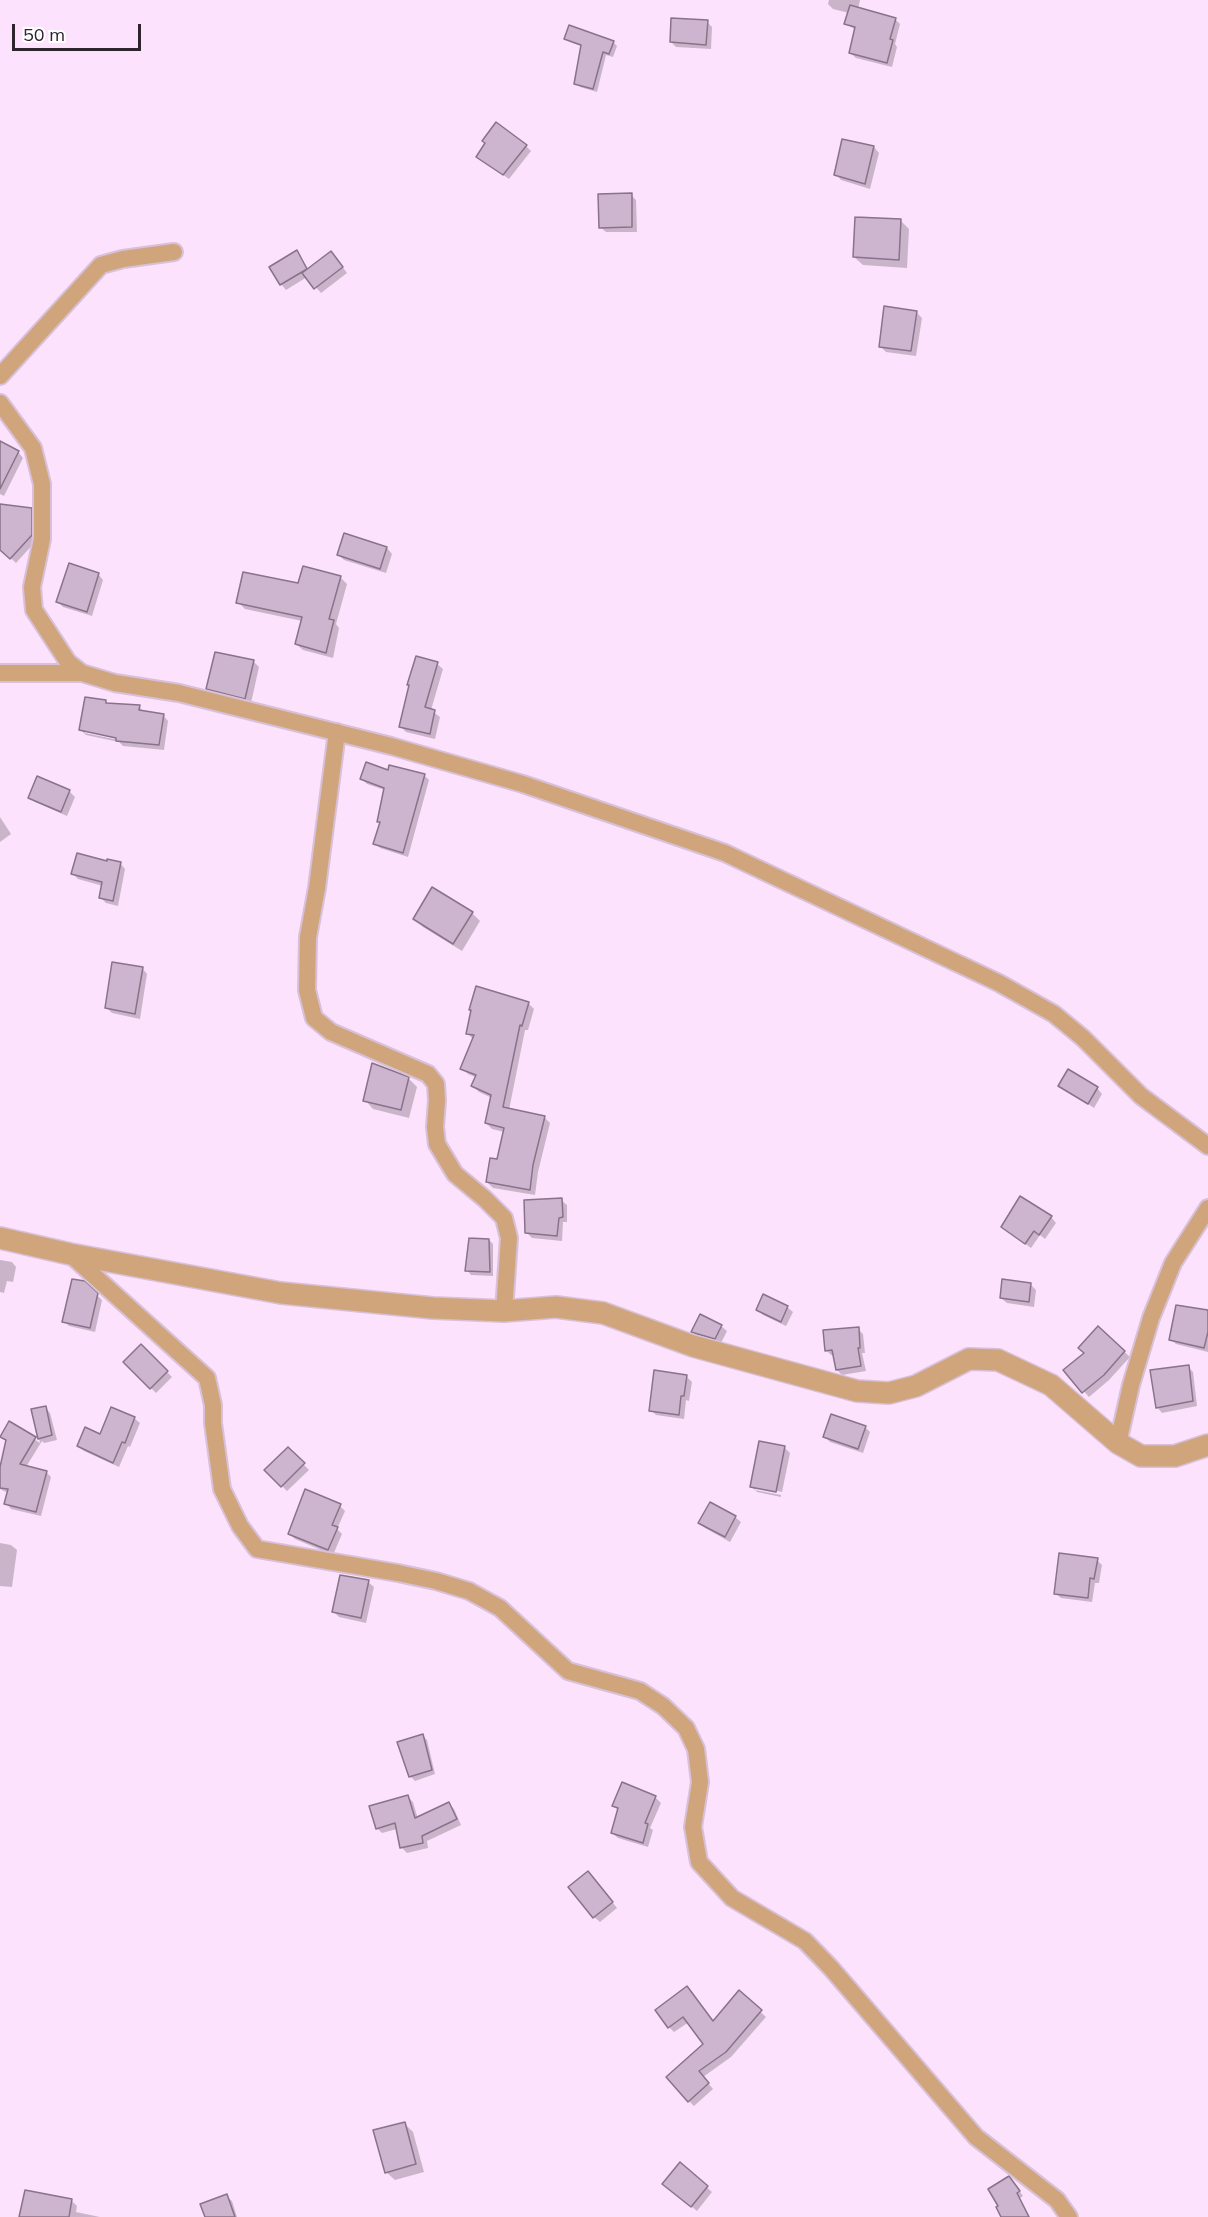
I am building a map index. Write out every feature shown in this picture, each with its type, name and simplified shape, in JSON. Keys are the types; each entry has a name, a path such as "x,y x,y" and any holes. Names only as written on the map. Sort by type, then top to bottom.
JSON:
{"street":[{"path":"0,376 101,265 123,258 174,252"},
{"path":"0,403 33,448 42,484 42,539 32,587 34,610 68,662 82,673"},
{"path":"0,673 82,673 115,683 179,693 337,732 523,784 725,853 999,983 1054,1014 1083,1038 1141,1096 1208,1146"},
{"path":"337,732 317,888 308,937 307,990 314,1018 331,1032 428,1074 436,1084 437,1144 455,1174 485,1198 504,1218 508,1238 504,1311"},
{"path":"1118,1443 1131,1385 1151,1318 1173,1263 1208,1208"},
{"path":"0,1238 70,1254 281,1293 434,1308 504,1311 556,1307 603,1313 693,1347 857,1391 889,1393 916,1386 969,1359 998,1360 1051,1385 1118,1443 1141,1456 1175,1456 1208,1445"},
{"path":"70,1254 207,1378 213,1406 213,1423 222,1489 240,1526 257,1549 398,1573 469,1591 500,1608 568,1671 640,1691 663,1706 686,1728 696,1749 700,1782 693,1827 699,1862 732,1898 805,1941 831,1968 976,2137 1056,2200 1069,2217"}],"building":[{"path":"850,5 896,18 887,63 849,53 855,27 844,24"},
{"path":"671,18 708,20 706,45 670,42"},
{"path":"569,25 614,41 609,54 603,52 593,89 574,84 581,45 564,39"},
{"path":"496,122 527,145 503,175 476,157 485,143 482,141"},
{"path":"842,139 874,146 865,184 834,175"},
{"path":"632,193 632,227 599,228 598,194"},
{"path":"855,217 901,219 899,260 853,257"},
{"path":"297,250 307,269 280,285 269,267"},
{"path":"331,251 343,267 314,289 302,273"},
{"path":"884,306 917,311 911,351 879,347"},
{"path":"0,441 19,451 0,489"},
{"path":"0,504 32,508 32,535 10,559 0,550"},
{"path":"344,533 387,547 380,569 337,555"},
{"path":"69,563 99,573 87,612 56,602"},
{"path":"303,566 341,576 329,619 334,620 326,653 295,644 302,617 236,603 243,572 298,583"},
{"path":"215,652 254,660 245,699 206,689"},
{"path":"416,656 438,662 425,707 435,710 430,734 399,727 409,685 407,685"},
{"path":"85,697 106,700 106,703 140,705 139,710 164,714 159,745 116,741 116,738 79,730"},
{"path":"366,762 388,770 389,765 425,774 403,853 373,844 380,822 377,822 384,788 360,779"},
{"path":"37,776 70,790 61,812 28,798"},
{"path":"77,853 107,861 107,859 121,862 113,901 99,898 102,882 71,874"},
{"path":"432,887 473,912 453,944 413,919"},
{"path":"112,962 143,967 135,1014 105,1008"},
{"path":"476,986 529,1002 522,1026 520,1025 503,1107 545,1116 533,1165 530,1190 486,1182 490,1158 497,1159 504,1128 485,1123 491,1095 471,1086 476,1075 460,1069 474,1035 466,1034 471,1010 469,1010"},
{"path":"372,1063 409,1077 401,1110 363,1101"},
{"path":"1068,1069 1098,1087 1088,1104 1058,1086"},
{"path":"1020,1196 1052,1216 1039,1235 1034,1231 1025,1244 1001,1227"},
{"path":"562,1198 563,1217 559,1218 557,1236 525,1233 524,1200"},
{"path":"469,1238 489,1239 490,1272 465,1271"},
{"path":"72,1279 85,1281 98,1293 90,1328 62,1322"},
{"path":"1002,1279 1031,1283 1029,1302 1000,1298"},
{"path":"763,1294 788,1306 781,1322 756,1310"},
{"path":"1176,1305 1208,1310 1208,1332 1204,1348 1169,1340"},
{"path":"700,1314 722,1325 715,1339 691,1332"},
{"path":"1098,1326 1125,1351 1104,1375 1082,1393 1063,1370 1084,1353 1078,1348"},
{"path":"859,1327 860,1348 858,1348 861,1366 836,1370 832,1350 825,1351 823,1330"},
{"path":"141,1344 168,1371 150,1389 123,1362"},
{"path":"1189,1365 1193,1401 1156,1408 1150,1370"},
{"path":"654,1370 687,1375 679,1415 649,1411"},
{"path":"46,1406 52,1435 38,1439 31,1409"},
{"path":"111,1407 135,1417 125,1443 122,1442 113,1463 77,1446 85,1427 100,1434"},
{"path":"831,1414 866,1426 858,1449 823,1437"},
{"path":"9,1421 36,1437 20,1464 47,1471 36,1512 4,1504 8,1489 0,1488 0,1467 6,1440 0,1437"},
{"path":"759,1441 785,1446 776,1492 750,1487"},
{"path":"288,1447 305,1463 281,1487 264,1470"},
{"path":"305,1489 341,1504 332,1525 338,1527 328,1550 288,1534"},
{"path":"710,1502 736,1516 725,1537 698,1523"},
{"path":"1059,1553 1098,1558 1094,1579 1090,1578 1088,1598 1054,1594"},
{"path":"340,1575 369,1580 361,1618 332,1612"},
{"path":"423,1734 432,1770 409,1777 397,1742"},
{"path":"622,1782 656,1796 645,1823 648,1824 643,1843 611,1833 618,1808 612,1806"},
{"path":"408,1795 415,1818 449,1802 457,1819 422,1836 423,1843 400,1848 395,1823 376,1829 369,1806"},
{"path":"588,1871 613,1902 593,1918 568,1887"},
{"path":"687,1986 713,2021 739,1990 762,2010 726,2052 699,2071 709,2083 688,2102 666,2077 703,2044 683,2017 668,2028 655,2010"},
{"path":"405,2122 416,2164 385,2173 373,2130"},
{"path":"680,2162 708,2186 691,2207 662,2184"},
{"path":"1009,2176 1020,2191 1017,2193 1029,2217 1001,2217 996,2207 998,2206 988,2189"},
{"path":"25,2190 72,2199 69,2217 19,2217"},
{"path":"227,2194 235,2217 205,2217 200,2204"}]}
